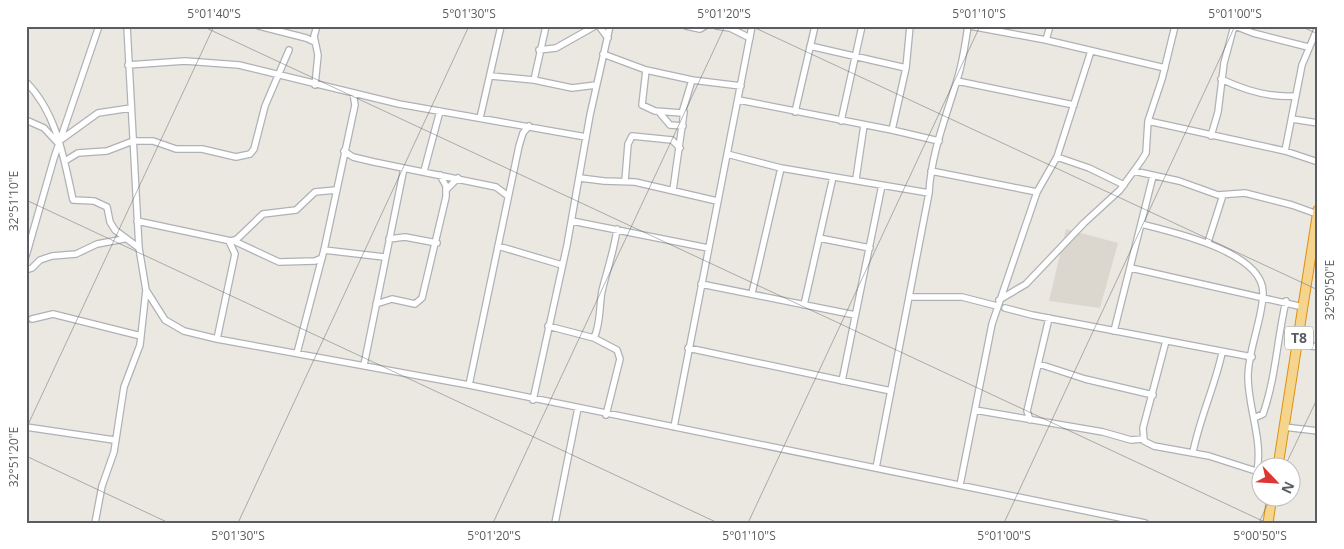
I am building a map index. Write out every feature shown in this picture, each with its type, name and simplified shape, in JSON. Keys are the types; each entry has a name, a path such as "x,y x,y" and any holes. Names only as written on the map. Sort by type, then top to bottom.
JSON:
{"highway":[{"name":"T8","path":"1280,456 1317,216"},
{"path":"1268,523 1271,506"}],"street":[{"path":"26,256 38,211 99,26"},
{"path":"95,523 102,486 114,452 114,440 124,387 141,336 146,290 139,248 137,221 127,26"},
{"path":"259,26 315,42"},
{"path":"314,84 318,55 314,36 317,26"},
{"path":"480,118 501,26"},
{"path":"534,80 539,50 546,26"},
{"path":"539,50 556,48 595,26"},
{"path":"599,26 608,38"},
{"path":"533,400 572,221 596,85 610,26"},
{"path":"686,26 700,29 705,26"},
{"path":"718,26 730,28 750,38"},
{"path":"674,427 752,26"},
{"path":"795,112 815,26"},
{"path":"841,121 854,55 862,26"},
{"path":"892,130 906,68 910,26"},
{"path":"876,468 910,296 932,171 957,81 969,26 1046,40 1165,68"},
{"path":"1046,40 1050,26"},
{"path":"999,300 1026,284 1124,185 1146,153 1148,121 1165,68 1175,26"},
{"path":"1211,136 1218,112 1221,79 1234,26 1253,34 1308,47"},
{"path":"1285,151 1308,47 1318,27"},
{"path":"810,46 906,68"},
{"path":"65,161 74,154 107,151 133,141 153,141 176,149 202,148 236,156 250,154 254,149 264,106 289,50"},
{"path":"960,485 997,306 1037,192 1057,157 1091,51"},
{"path":"603,54 646,70 692,80 741,86"},
{"path":"128,65 163,62 212,62 239,65 352,93 586,137"},
{"path":"646,70 642,105 645,108 659,112 679,114 684,112"},
{"path":"491,76 534,80 572,88 596,85"},
{"path":"1221,79 1256,92 1296,96"},
{"path":"673,190 684,112 692,80"},
{"path":"957,81 1074,105"},
{"path":"26,82 42,99 60,143 73,200 94,202 107,206 112,225 124,239 139,248"},
{"path":"297,353 324,250 355,105 352,93"},
{"path":"739,100 939,141"},
{"path":"60,143 98,113 131,108"},
{"path":"424,171 440,111"},
{"path":"659,112 670,125 682,126"},
{"path":"1292,119 1318,123"},
{"path":"26,120 49,132 60,143"},
{"path":"1148,121 1285,151 1318,162"},
{"path":"856,179 864,125"},
{"path":"469,385 521,138 529,126"},
{"path":"625,181 628,144 632,136 672,140 680,148"},
{"path":"344,151 353,157 499,188 508,196"},
{"path":"727,154 781,168 856,179 882,186 929,193"},
{"path":"1057,157 1089,168 1124,185"},
{"path":"364,364 384,257 398,205 404,168"},
{"path":"752,293 781,168"},
{"path":"932,171 1037,192"},
{"path":"1134,171 1179,181 1223,195 1244,193 1292,205 1317,216"},
{"path":"440,175 447,189"},
{"path":"1114,331 1153,176"},
{"path":"804,305 833,177"},
{"path":"376,304 392,299 415,304 422,298 447,189 458,178"},
{"path":"580,178 625,181 717,201"},
{"path":"499,188 511,184"},
{"path":"842,380 882,186"},
{"path":"231,241 263,214 296,210 315,192 336,190"},
{"path":"1208,242 1223,195"},
{"path":"137,221 231,241 279,262 315,261 322,258"},
{"path":"572,221 708,248"},
{"path":"1142,224 1208,242 1241,260 1260,281 1263,296 1248,378 1259,456"},
{"path":"594,338 598,329 602,290 614,249 617,229"},
{"path":"389,239 405,237 436,243"},
{"path":"819,238 870,248"},
{"path":"26,270 32,268 40,260 52,256 76,254 97,244 124,239"},
{"path":"217,339 235,254 231,241"},
{"path":"498,246 562,265"},
{"path":"324,250 384,257"},
{"path":"1131,268 1303,306"},
{"path":"701,284 856,315"},
{"path":"146,290 165,320 171,326 217,339 364,364 606,415 674,427 1145,523"},
{"path":"910,296 962,297 997,306"},
{"path":"1254,418 1263,414 1270,394 1277,341 1286,301"},
{"path":"1005,308 1222,353 1252,357"},
{"path":"32,319 53,314 141,336"},
{"path":"1020,418 1027,411 1050,318"},
{"path":"548,326 594,338 615,348 620,359 606,415"},
{"path":"1143,439 1143,428 1166,341"},
{"path":"1298,344 1318,347"},
{"path":"688,348 891,391"},
{"path":"1193,452 1202,414 1222,353"},
{"path":"1039,364 1085,379 1153,395"},
{"path":"555,523 578,408"},
{"path":"975,410 1103,432 1131,440 1143,439 1154,446 1193,452 1252,470"},
{"path":"1027,411 1030,420"},
{"path":"26,427 114,440"},
{"path":"1284,427 1318,432"}],"shaded area":[{"path":"1066,229 1118,243 1100,308 1049,301"}]}
